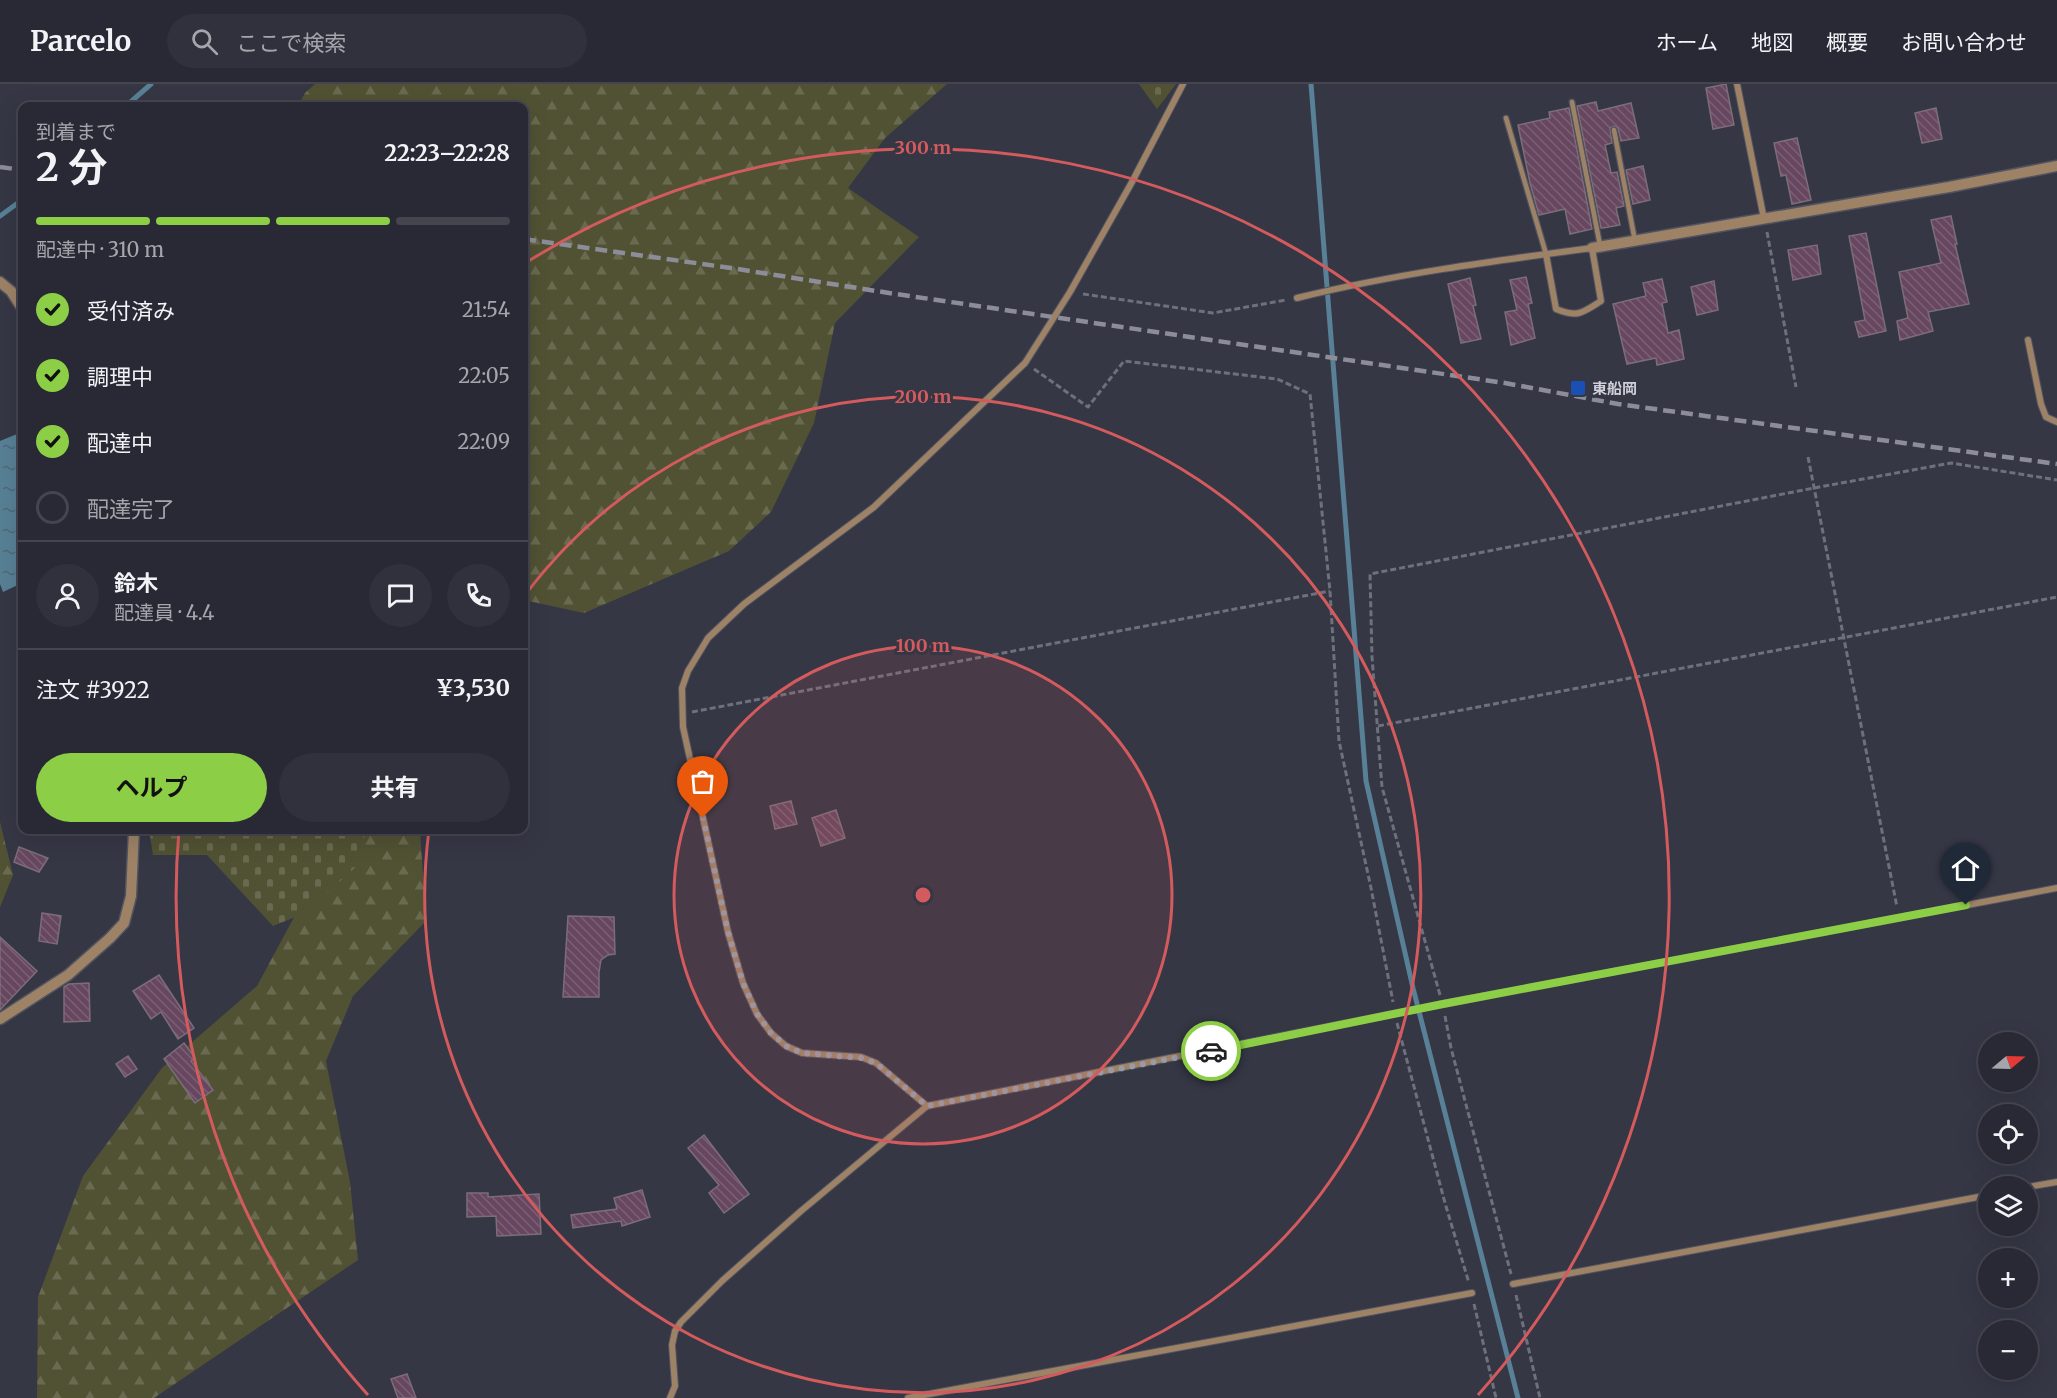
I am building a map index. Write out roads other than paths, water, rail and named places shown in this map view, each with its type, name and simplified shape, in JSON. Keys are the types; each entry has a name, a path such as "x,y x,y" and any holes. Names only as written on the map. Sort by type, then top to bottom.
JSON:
{"street":[{"path":"1737,84 1764,219"},
{"path":"927,1106 876,1063 861,1058 802,1053 786,1046 771,1033 757,1014 743,983 728,932 683,727 682,688 688,671 708,638 744,604 874,507 1025,363 1070,292 1132,182 1181,85"},
{"path":"1297,298 1347,285 1499,260 1596,248 2057,166"},
{"path":"1546,254 1556,309 1571,315 1586,311 1601,301 1596,248"},
{"path":"0,282 18,302"},
{"path":"2028,340 2041,404 2046,417 2057,422"},
{"path":"0,1019 68,975 124,923 131,896 134,834"},
{"path":"670,1398 675,1386 672,1345 675,1331 681,1322 722,1281 801,1211 927,1106 1443,1004 2057,888"},
{"path":"2038,1185 2057,1182"},
{"path":"1513,1284 1978,1197"},
{"path":"908,1398 1472,1293"}],"lane":[{"path":"1572,102 1596,248"},
{"path":"1506,118 1546,254"},
{"path":"1614,130 1635,241"}],"water":[{"path":"18,434 18,585 3,592 0,584 0,441"}],"waterway":[{"path":"131,102 151,84"},
{"path":"1311,84 1366,781 1413,988 1518,1398"},
{"path":"0,216 18,203"}],"railway":[{"path":"0,167 18,169"},
{"path":"528,240 1505,383 1618,404 2057,464"}],"place":[{"name":"東船岡","path":"1578,388"}]}
